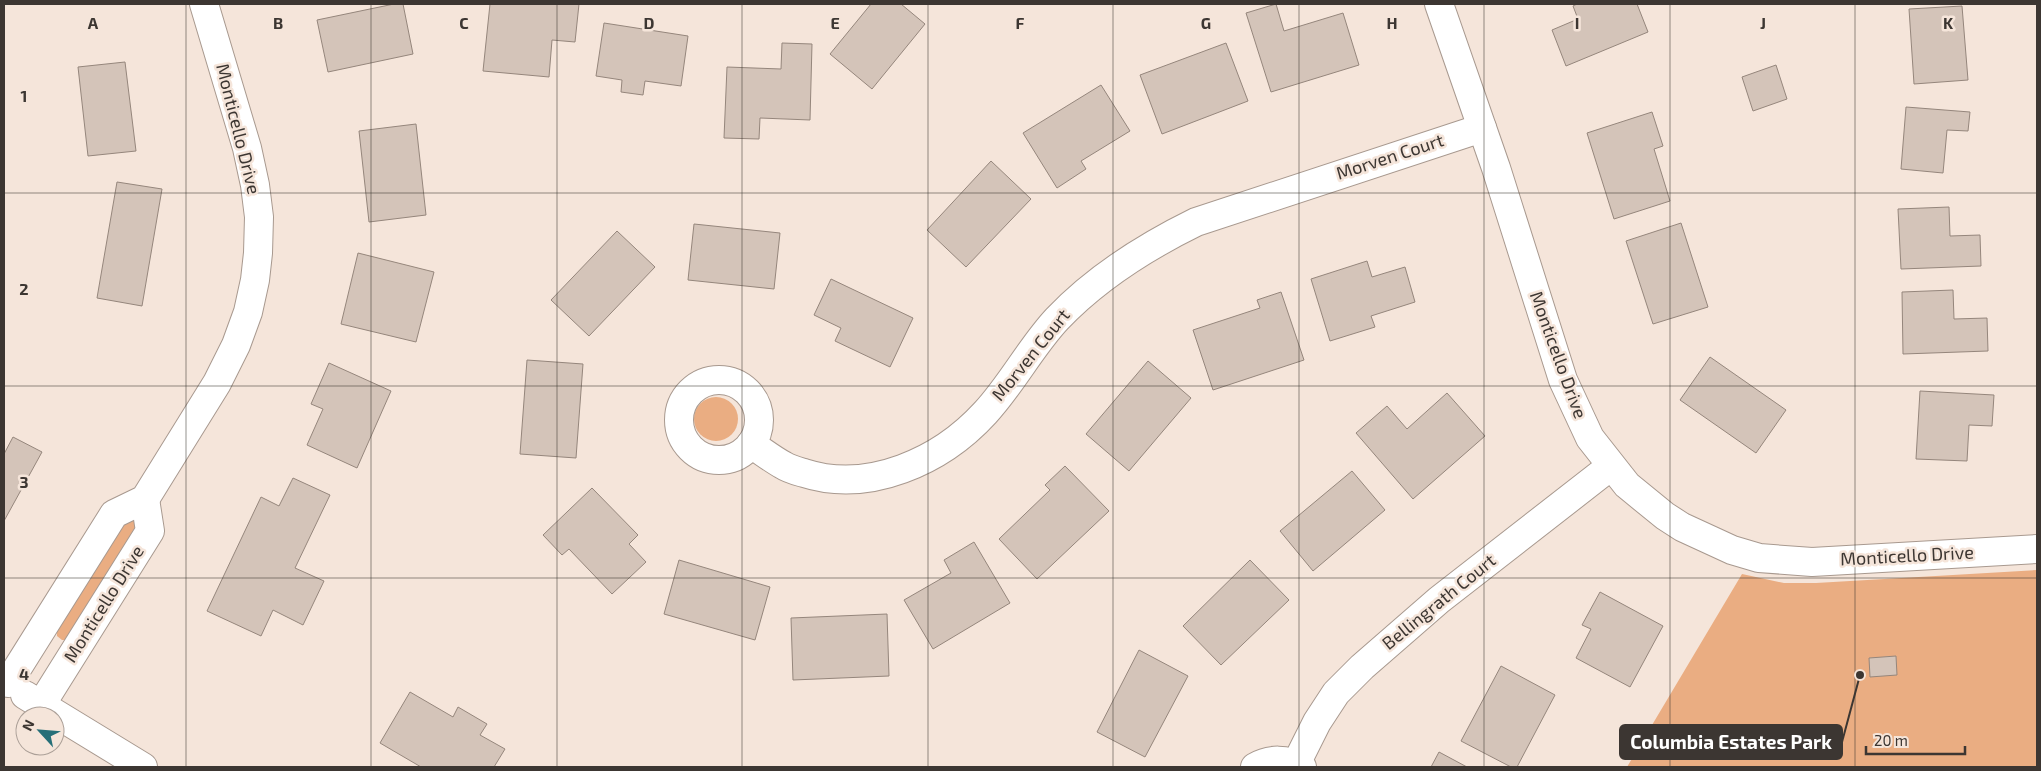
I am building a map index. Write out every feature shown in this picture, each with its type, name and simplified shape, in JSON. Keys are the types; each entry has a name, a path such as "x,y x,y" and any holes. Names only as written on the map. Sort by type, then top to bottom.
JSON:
{"street":[{"name":"Monticello Drive","path":"41,705 150,530 145,499 221,375 236,345 248,312 255,280 259,217 255,185 247,148 204,4"},
{"name":"Monticello Drive","path":"1439,4 1482,128 1564,380 1590,438 1634,492 1682,527 1732,550 1759,558 1812,562 2037,549"},
{"name":"Morven Court","path":"751,444 784,466 819,478 841,480 878,477 908,467 933,455 961,436 986,412 1034,347 1056,320 1078,298 1128,259 1170,234 1196,222 1482,128"},
{"name":"Bellingrath Court","path":"1255,767 1273,760 1299,766 1317,722 1336,693 1362,667 1439,600 1611,466"},
{"path":"143,767 6,682 114,514 145,499"}],"shaded area":[{"path":"712,397 720,397 732,403 738,419 732,435 720,441 712,441 700,435 694,423 694,415 700,403"},
{"path":"130,513 139,520 107,579 69,640 62,640 57,636 57,630"},
{"path":"2037,570 2037,767 1627,767 1742,574 1784,583 1816,583"}],"building":[{"path":"394,4 403,4 413,54 328,72 317,20"},
{"path":"490,4 579,4 575,42 552,40 549,77 483,71"},
{"path":"871,4 901,4 925,24 872,89 830,54"},
{"path":"1276,4 1284,31 1343,13 1359,65 1271,92 1246,13"},
{"path":"1577,4 1637,4 1648,32 1566,66 1552,30 1578,19 1573,6"},
{"path":"1962,6 1968,80 1914,84 1909,9"},
{"path":"604,23 688,36 681,86 645,81 643,95 621,92 622,80 596,76"},
{"path":"782,43 812,44 810,120 760,118 759,139 724,138 727,67 781,69"},
{"path":"1226,43 1248,101 1162,134 1140,75"},
{"path":"125,62 136,151 88,156 78,67"},
{"path":"1776,65 1787,99 1753,111 1742,77"},
{"path":"1101,85 1130,131 1081,161 1086,169 1057,188 1023,133"},
{"path":"1906,107 1970,112 1968,131 1947,130 1943,173 1901,169"},
{"path":"1652,112 1663,146 1654,149 1670,201 1614,219 1587,133"},
{"path":"416,124 426,215 369,222 359,131"},
{"path":"991,161 1031,199 966,267 927,230"},
{"path":"117,182 162,189 142,306 97,298"},
{"path":"1949,207 1950,236 1980,235 1981,266 1901,269 1898,209"},
{"path":"1681,223 1708,307 1653,324 1626,241"},
{"path":"694,224 780,233 774,289 688,280"},
{"path":"617,231 655,267 589,336 551,300"},
{"path":"358,253 434,272 416,342 341,324"},
{"path":"1367,261 1372,277 1405,267 1415,302 1371,316 1375,327 1330,341 1311,279"},
{"path":"831,279 913,318 890,367 835,341 841,328 814,315"},
{"path":"1953,290 1954,319 1987,318 1988,351 1903,354 1902,292"},
{"path":"1281,292 1304,360 1213,390 1193,330 1260,308 1257,300"},
{"path":"1710,357 1786,410 1756,453 1680,400"},
{"path":"527,360 583,364 576,458 520,454"},
{"path":"1148,361 1191,398 1129,471 1086,434"},
{"path":"329,363 391,391 357,468 307,445 323,409 311,404"},
{"path":"1920,391 1994,395 1992,426 1969,425 1967,461 1916,459"},
{"path":"1447,393 1485,436 1413,499 1356,433 1387,406 1407,429"},
{"path":"13,437 42,452 4,521 4,454"},
{"path":"1065,466 1109,511 1037,579 999,539 1050,490 1045,485"},
{"path":"1352,471 1385,510 1313,571 1280,531"},
{"path":"293,478 330,495 295,568 324,581 303,625 273,610 261,636 207,611 261,497 279,506"},
{"path":"592,488 638,535 629,544 646,562 612,594 569,549 562,555 543,535"},
{"path":"974,542 1010,603 933,649 904,600 951,573 944,560"},
{"path":"679,560 770,587 755,640 664,614"},
{"path":"1250,560 1289,600 1221,665 1183,626"},
{"path":"1600,592 1663,626 1630,687 1576,658 1591,629 1582,625"},
{"path":"887,614 889,676 793,680 791,618"},
{"path":"1139,650 1188,676 1145,757 1097,732"},
{"path":"1896,656 1897,675 1870,677 1869,658"},
{"path":"1501,666 1555,695 1517,767 1511,767 1461,741"},
{"path":"410,692 453,717 458,707 487,724 480,735 505,749 494,767 421,767 380,743"},
{"path":"1439,752 1467,767 1431,767"}],"place":[{"name":"Columbia Estates Park","path":"1860,675"}]}
